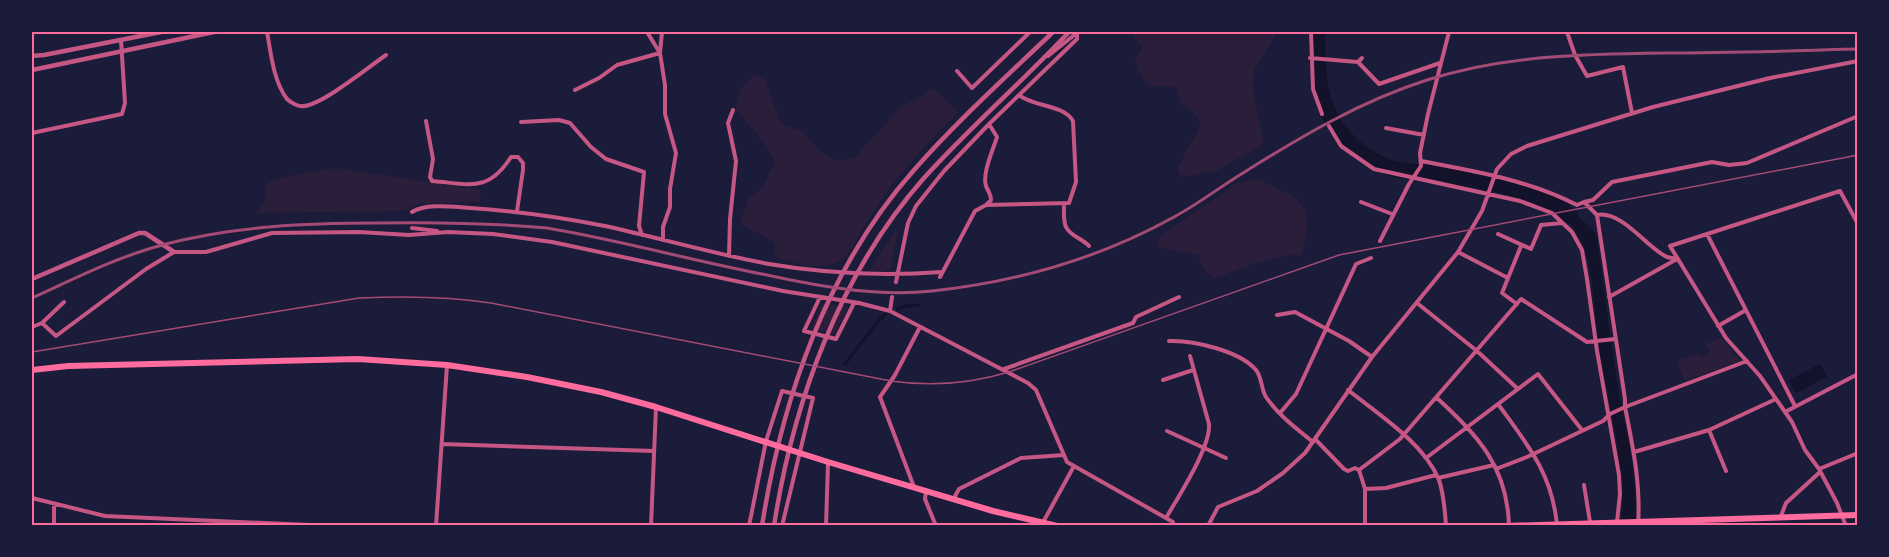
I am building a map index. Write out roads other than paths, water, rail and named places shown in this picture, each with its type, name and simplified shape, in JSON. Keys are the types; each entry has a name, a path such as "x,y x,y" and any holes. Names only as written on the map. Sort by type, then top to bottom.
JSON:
{"highway":[{"path":"32,370 68,366 358,359 447,365 601,392 993,511 1041,524 1057,525"},
{"path":"1507,525 1857,515"}],"street":[{"path":"32,56 161,32"},
{"path":"32,70 214,32"},
{"path":"267,32 272,62 280,86 288,101 302,107 316,103 386,55"},
{"path":"647,32 660,53"},
{"path":"662,32 660,53 665,85 665,114 676,153 670,189 670,207 663,227 663,240"},
{"path":"957,71 972,88 1030,32"},
{"path":"762,525 770,474 785,412 819,326 850,258 880,213 914,170 1053,32"},
{"path":"774,525 781,477 804,393 831,328 862,266 890,221 923,179 1069,32"},
{"path":"1311,32 1314,96 1322,114"},
{"path":"1380,241 1421,161 1420,153 1449,32"},
{"path":"1568,32 1575,55 1587,76 1623,67 1632,113"},
{"path":"1038,65 1077,33"},
{"path":"896,282 908,223 916,206 944,171 989,124 1077,39 1077,33"},
{"path":"32,133 122,114 125,103 121,40"},
{"path":"575,90 599,78 617,65 660,53"},
{"path":"1312,58 1358,62 1379,84 1441,63"},
{"path":"1358,62 1362,58"},
{"path":"1208,525 1218,507 1257,491 1296,462 1315,441 1372,357 1458,252 1482,211 1497,170 1506,158 1527,146 1632,113 1770,78 1857,61"},
{"path":"986,205 1069,202 1076,182 1071,117 1026,100 1019,95"},
{"path":"729,256 736,161 728,123 733,110"},
{"path":"1421,161 1495,176 1559,196 1577,205 1593,200 1612,182 1712,162 1729,165 1747,163 1857,116"},
{"path":"521,122 559,120 570,123 591,147 606,159 644,172 639,226 642,235"},
{"path":"426,121 433,159 430,177 432,181 478,185 492,179 504,169 512,157 518,158 523,163 523,170 517,211"},
{"path":"412,212 418,208 457,207 517,211 560,217 771,264 897,276 941,275 975,212 991,200 991,193 986,186 987,166 997,137 989,124"},
{"path":"1329,126 1341,146 1365,165 1382,172 1490,191 1552,213 1572,232 1582,250 1619,475 1618,523"},
{"path":"1386,128 1424,135"},
{"path":"1846,525 1820,470 1805,450 1785,412 1760,376 1734,350 1670,246 1840,191 1857,224"},
{"path":"1064,202 1068,231 1089,246"},
{"path":"1361,202 1392,214"},
{"path":"1584,202 1597,215 1614,339 1625,399 1624,408 1634,452 1639,493 1637,522"},
{"path":"1597,215 1604,214 1624,224 1666,257 1677,259"},
{"path":"1498,234 1531,249 1541,225 1562,223"},
{"path":"412,228 441,232 494,234 552,242 783,291 890,311 1028,382 1036,390 1067,462 1173,522 1173,525"},
{"path":"42,323 56,336 146,269 174,252 206,252 272,233 359,232 409,235 441,232"},
{"path":"32,279 139,233 145,233 174,252"},
{"path":"1707,234 1795,406"},
{"path":"1517,304 1502,293 1521,246"},
{"path":"1458,252 1508,279"},
{"path":"1280,413 1296,394 1328,329 1356,264 1371,258"},
{"path":"1609,297 1677,259"},
{"path":"820,297 804,331 836,339 854,303"},
{"path":"890,311 892,297"},
{"path":"1003,369 1133,323 1136,317 1179,297"},
{"path":"1169,341 1210,346 1233,355 1256,369 1265,396 1280,413 1348,471 1355,468 1359,470 1403,435 1521,298 1587,342 1614,339"},
{"path":"32,327 42,323 64,302"},
{"path":"1417,303 1477,351 1518,389"},
{"path":"1718,326 1747,310"},
{"path":"1277,315 1289,311 1295,312 1328,329 1372,357"},
{"path":"914,487 880,397 895,375 920,327"},
{"path":"1166,518 1204,448 1209,433 1209,424 1190,356"},
{"path":"1365,489 1386,488 1437,476 1495,467 1534,454 1624,408 1747,361"},
{"path":"436,525 447,365"},
{"path":"1163,380 1193,370"},
{"path":"1426,458 1538,374 1582,430"},
{"path":"1785,412 1857,375"},
{"path":"1348,390 1403,435 1426,458 1437,476 1445,504 1446,525"},
{"path":"748,525 766,441 782,391 813,398 782,525"},
{"path":"1437,398 1467,426 1495,467 1506,495 1507,525"},
{"path":"1634,452 1709,430 1776,399"},
{"path":"1498,404 1534,454 1552,493 1557,524"},
{"path":"651,525 656,407"},
{"path":"1709,430 1726,471"},
{"path":"1167,431 1226,458"},
{"path":"442,444 654,451"},
{"path":"1781,516 1786,503 1820,470 1857,453"},
{"path":"954,498 959,489 1020,458 1064,455"},
{"path":"826,525 828,462"},
{"path":"1041,524 1074,466"},
{"path":"1359,470 1365,489 1365,525"},
{"path":"1584,485 1590,522"},
{"path":"926,491 925,499 936,525"},
{"path":"32,498 105,516 329,525"},
{"path":"54,504 54,525"},
{"path":"1758,517 1758,525"},
{"path":"184,525 185,519"}],"waterway":[{"path":"1317,32 1319,80 1322,95 1331,118 1355,148 1376,162 1392,169 1468,178 1522,191 1555,206 1570,216"},
{"path":"898,309 919,305"},
{"path":"845,364 886,314"}],"tram line":[{"path":"32,352 359,298 425,297 491,303 891,381 921,384 965,382 1009,372 1339,255 1858,155"}],"railway":[{"path":"32,298 115,261 166,244 245,229 351,223 463,223 547,228 825,286 889,293 963,287 1057,266 1117,245 1183,212 1234,178 1332,120 1379,98 1456,72 1485,65 1575,55 1858,49"}]}
